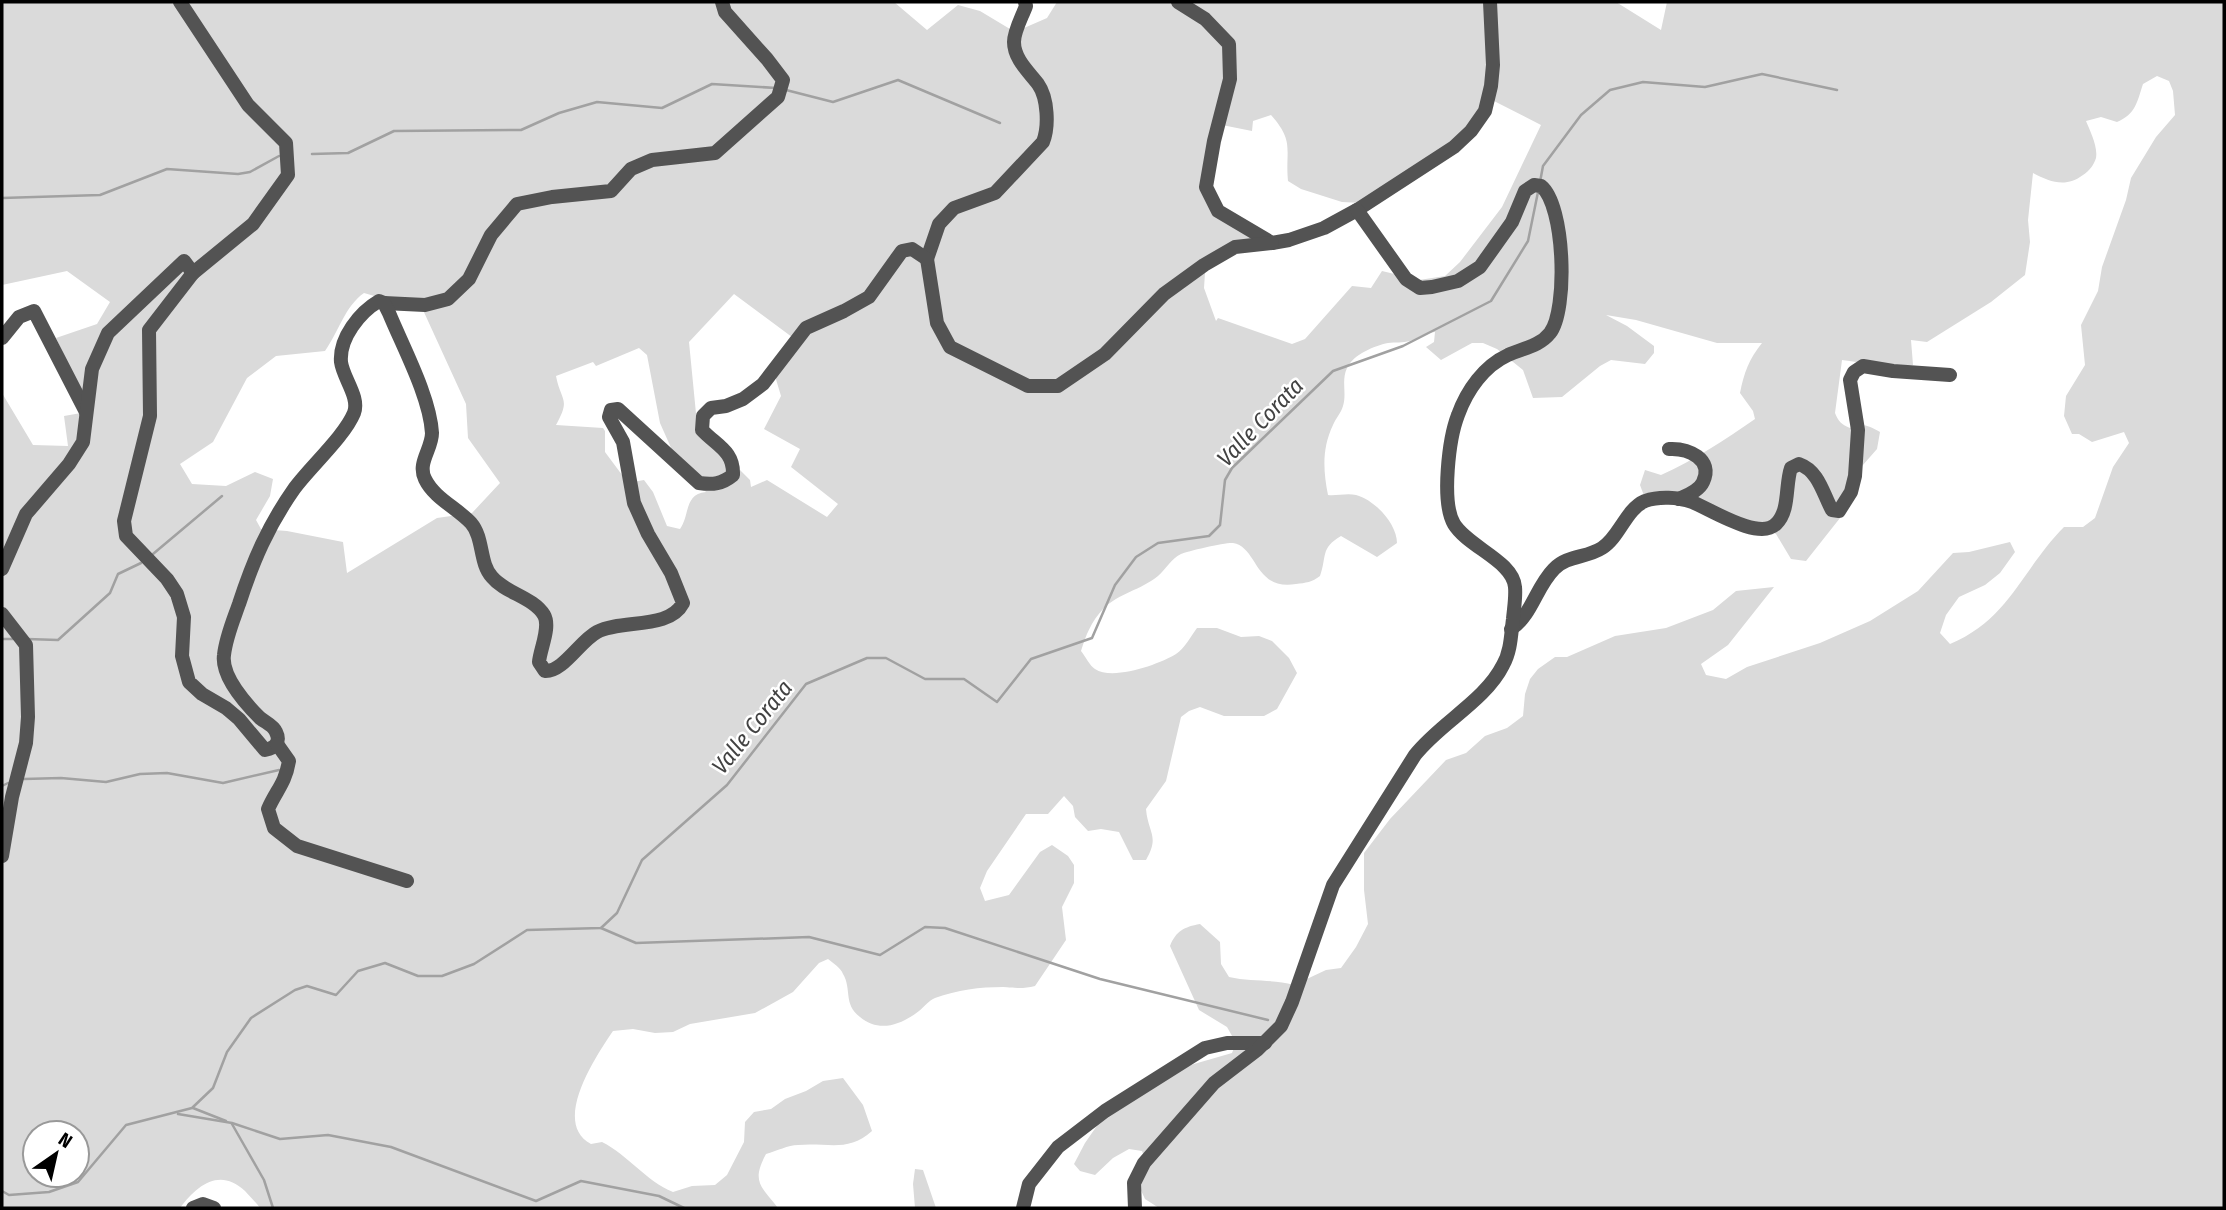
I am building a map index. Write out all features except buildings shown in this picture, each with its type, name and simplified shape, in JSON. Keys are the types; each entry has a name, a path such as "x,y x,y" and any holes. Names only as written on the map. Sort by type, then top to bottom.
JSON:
{"street":[{"path":"180,2 248,105 286,143 288,175 253,224 193,273 149,330 150,416 124,521 126,536 167,579 177,594 184,617 182,656 190,682 202,694 239,719 265,750 275,747 279,738 276,731 255,712 226,672 223,660 225,643 262,540 294,489 347,424 355,410 341,361 345,341 366,309 379,301 425,305 448,299 469,279 491,235 517,204 552,197 611,191 631,169 652,160 715,153 781,88 768,59 725,12 722,2"},
{"path":"1025,2 1014,46 1019,58 1044,94 1047,132 1043,142 995,193 954,208 939,224 927,259 937,323 950,347 1028,386 1058,386 1105,354 1164,294 1204,265 1235,247 1289,240 1324,228 1357,210 1454,147 1479,121 1489,100 1493,65 1490,2"},
{"path":"1178,2 1205,19 1229,44 1230,79 1214,141 1206,187 1218,211 1272,243"},
{"path":"1135,1208 1133,1183 1144,1163 1214,1083 1275,1034 1285,1019 1340,871 1424,744 1493,681 1504,664 1515,593 1513,578 1506,568 1465,537 1451,517 1448,502 1453,433 1461,407 1479,379 1500,359 1545,339 1553,327 1559,307 1562,276 1561,246 1550,198 1541,186 1534,185 1525,191 1512,222 1480,267 1458,281 1432,288 1420,288 1406,279 1357,210"},
{"path":"384,303 428,410 432,438 422,467 423,476 429,487 472,524 478,535 487,569 493,578 544,615 546,625 539,662 545,671 552,671 558,669 579,645 598,632 676,615 683,603 671,573 648,534 635,503 623,442 609,416 611,410 618,409 699,483 712,485 725,481 733,475 734,462 702,430 703,416 710,408 726,406 743,399 763,384 806,328 844,312 869,297 902,251 912,249 927,259"},
{"path":"2,569 26,514 69,464 83,442 92,369 108,332 178,265 184,261 193,273"},
{"path":"2,338 19,317 34,311 86,412"},
{"path":"1511,629 1522,622 1543,582 1555,566 1603,548 1641,503 1665,497 1690,501 1718,516 1751,527 1767,529 1776,525 1781,515 1786,481 1791,468 1800,464 1808,467 1824,491 1832,510 1839,511 1850,492 1855,476 1858,430 1850,380 1853,372 1863,366 1950,375"},
{"path":"1669,449 1692,451 1701,460 1704,469 1703,482 1698,489 1679,499"},
{"path":"2,614 26,645 28,717 26,743 12,797 2,856"},
{"path":"275,747 289,761 285,782 275,793 268,809 274,828 297,846 407,881"},
{"path":"1023,1208 1029,1184 1058,1147 1105,1111 1205,1048 1227,1043 1265,1043"},
{"path":"193,1208 203,1204 214,1208"}],"shaded area":[{"path":"2,2 894,2 927,30 958,5 980,11 1015,32 1047,18 1057,2 1616,2 1661,30 1667,2 2224,2 2224,1208 1159,1208 1145,1199 1138,1184 1144,1156 1142,1151 1129,1149 1113,1158 1095,1175 1080,1171 1074,1164 1103,1117 1169,1073 1232,1053 1236,1043 1227,1027 1199,1010 1170,946 1178,933 1200,924 1220,942 1221,964 1229,977 1294,985 1326,970 1341,968 1368,924 1364,853 1390,819 1446,760 1466,753 1485,736 1507,728 1523,716 1525,694 1530,679 1538,669 1555,657 1567,657 1615,636 1666,628 1713,610 1736,591 1774,587 1728,645 1701,664 1706,675 1726,679 1747,667 1820,643 1870,621 1918,591 1953,553 2010,542 2015,552 2000,573 1985,585 1959,597 1946,615 1940,633 1950,644 1970,634 2001,607 2064,527 2083,527 2095,518 2113,467 2129,443 2124,432 2092,442 2079,434 2072,434 2064,416 2066,396 2085,365 2081,325 2098,291 2102,267 2131,178 2156,137 2175,115 2173,91 2169,81 2157,76 2143,84 2135,107 2117,122 2101,117 2086,121 2096,149 2096,158 2091,168 2077,179 2052,181 2033,173 2028,220 2030,242 2025,275 1991,302 1927,342 1911,340 1913,365 1893,367 1842,360 1835,413 1847,427 1865,426 1880,432 1877,449 1848,482 1840,518 1806,561 1791,559 1776,534 1760,524 1686,502 1646,501 1640,485 1645,470 1661,475 1709,449 1755,419 1753,411 1740,393 1748,366 1762,343 1717,343 1636,320 1606,315 1627,326 1654,346 1654,353 1645,364 1611,360 1562,397 1533,398 1523,370 1497,349 1483,343 1472,343 1441,360 1426,347 1434,342 1435,332 1410,341 1377,346 1354,359 1345,373 1343,406 1333,425 1325,451 1324,468 1328,495 1356,495 1370,502 1389,521 1397,543 1377,557 1341,536 1327,549 1320,576 1306,583 1296,584 1272,581 1241,546 1233,543 1199,549 1177,556 1158,576 1103,609 1089,629 1081,651 1093,668 1103,672 1136,670 1159,662 1179,652 1197,628 1217,628 1241,637 1259,636 1272,641 1289,658 1297,673 1277,709 1264,716 1224,716 1200,707 1181,717 1166,781 1146,809 1153,840 1146,860 1133,860 1119,832 1101,829 1088,831 1075,817 1073,806 1064,796 1048,814 1026,814 987,871 980,888 985,901 1009,895 1040,852 1052,845 1068,856 1074,865 1074,883 1062,907 1066,940 1035,986 986,988 952,993 933,999 905,1020 882,1026 867,1022 855,1012 851,1007 842,972 828,959 819,963 793,992 755,1013 690,1024 673,1032 655,1033 633,1029 613,1031 588,1072 576,1106 575,1121 580,1134 591,1144 602,1142 611,1147 654,1181 673,1192 692,1186 715,1185 727,1175 744,1142 745,1122 754,1112 771,1109 785,1099 823,1081 843,1078 863,1105 872,1131 863,1138 846,1144 794,1145 766,1154 759,1171 760,1183 778,1208 260,1208 236,1184 218,1180 201,1186 180,1208 2,1208 2,393 33,445 68,446 64,416 81,413 82,395 56,338 97,324 110,302 67,271 2,285","holes":["1492,100 1541,125 1502,207 1460,262 1445,276 1419,280 1382,271 1371,288 1352,286 1305,339 1292,344 1218,318 1216,321 1204,288 1206,258 1252,238 1202,185 1217,124 1252,131 1253,121 1271,115 1286,139 1288,181 1301,189 1342,202 1362,203 1457,143","364,293 423,310 466,404 468,438 500,483 472,513 437,518 347,573 343,542 261,529 256,520 270,496 273,479 255,472 226,486 192,484 180,464 213,442 247,378 276,356 325,351 347,312","734,294 796,340 772,366 781,396 764,429 800,449 791,467 838,504 827,517 767,480 751,487 750,480 740,470 729,473 726,459 698,434 689,342","639,348 647,355 660,423 676,459 706,492 691,501 680,529 667,526 653,492 644,480 628,483 605,452 603,428 556,425 564,404 556,376 593,362 596,366"]},
{"path":"915,1169 923,1170 936,1208 915,1208"}],"waterway":[{"name":"Valle Corata","path":"1540,182 1543,166 1581,115 1610,90 1643,82 1705,87 1762,74 1837,90"},
{"path":"786,90 833,102 898,80 1000,123"},
{"path":"312,154 348,153 394,131 521,130 559,113 597,102 662,108 712,84 776,88"},
{"path":"2,198 100,195 167,169 238,174 250,172 279,156"},
{"name":"Valle Corata","path":"2,1191 9,1195 49,1192 78,1182 126,1125 192,1108 213,1088 227,1052 251,1018 295,990 307,986 336,995 358,971 385,963 418,976 442,976 474,964 527,930 601,928 617,913 642,860 727,785 806,684 867,658 886,658 925,679 964,679 997,702 1031,659 1092,638 1115,585 1136,557 1158,543 1209,536 1220,525 1225,480 1232,468 1333,371 1403,346 1491,301 1528,241 1538,192"},
{"path":"153,554 222,496"},
{"path":"27,639 58,640 110,593 118,574 141,563"},
{"path":"2,639 13,639"},
{"path":"24,779 61,778 106,782 140,774 167,773 223,783 279,770"},
{"path":"2,786 8,783"},
{"path":"601,928 636,943 809,937 880,955 925,927 945,928 1100,979 1268,1020"},
{"path":"193,1108 226,1121"},
{"path":"178,1114 232,1123 280,1139 328,1135 391,1147 536,1201 581,1181 659,1196 684,1208"},
{"path":"232,1124 264,1180 273,1208"}]}
